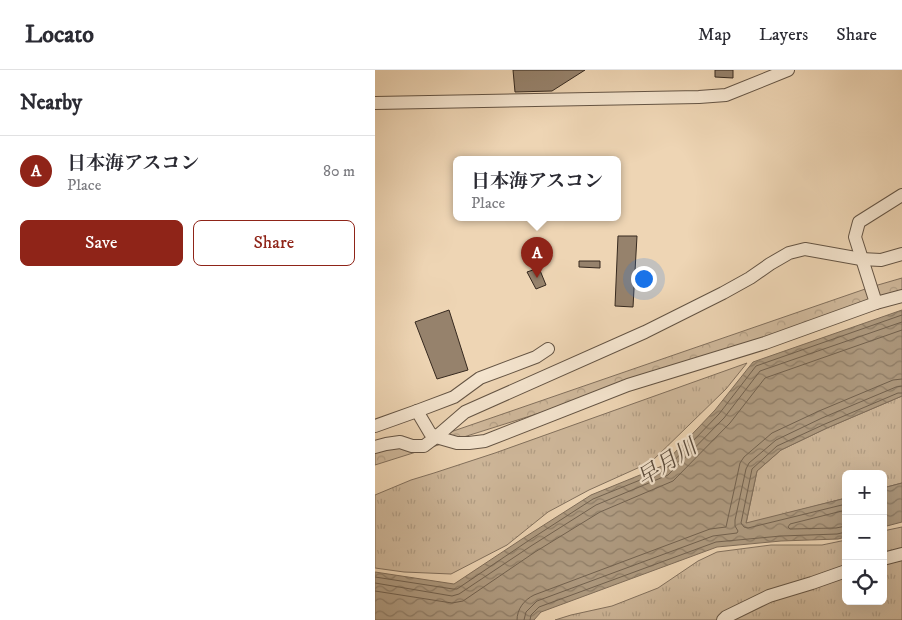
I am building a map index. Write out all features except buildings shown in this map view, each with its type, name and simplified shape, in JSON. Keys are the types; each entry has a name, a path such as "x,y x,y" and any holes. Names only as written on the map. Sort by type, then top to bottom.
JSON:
{"street":[{"path":"375,103 725,95 757,76 788,70"},
{"path":"876,303 855,237 859,222 902,195"},
{"path":"375,447 399,442 412,446 424,446 465,412 645,332 723,293 789,253 805,249 861,259 881,260 902,254"},
{"path":"417,411 430,433 436,437 457,443 469,444 485,441 627,385 765,344 876,303 902,296"},
{"path":"375,426 454,397 480,378 536,357 548,349"},
{"path":"887,558 902,554"},
{"path":"723,620 769,596 842,572"}],"green space":[{"path":"902,278 902,294 641,381 375,465 375,452 436,437"},
{"path":"747,363 726,389 651,462 589,490 548,512 507,545 451,574 404,572 375,568 375,495 411,480 495,453"},
{"path":"902,396 902,483 887,487 887,470 842,470 842,499 746,524 757,471 781,450"},
{"path":"902,527 902,620 555,620 612,606 658,588 698,561 717,552 771,545 822,545 842,541 842,605 887,605 887,530"}],"water":[{"name":"早月川","path":"902,310 902,396 781,450 757,471 746,523 842,499 842,538 717,547 541,612 534,620 375,620 375,572 454,584 591,495 662,466 715,410 753,362"},
{"path":"902,483 902,522 887,526 887,515 887,487"}],"place":[{"name":"日本海アスコン","path":"537,278"}]}
